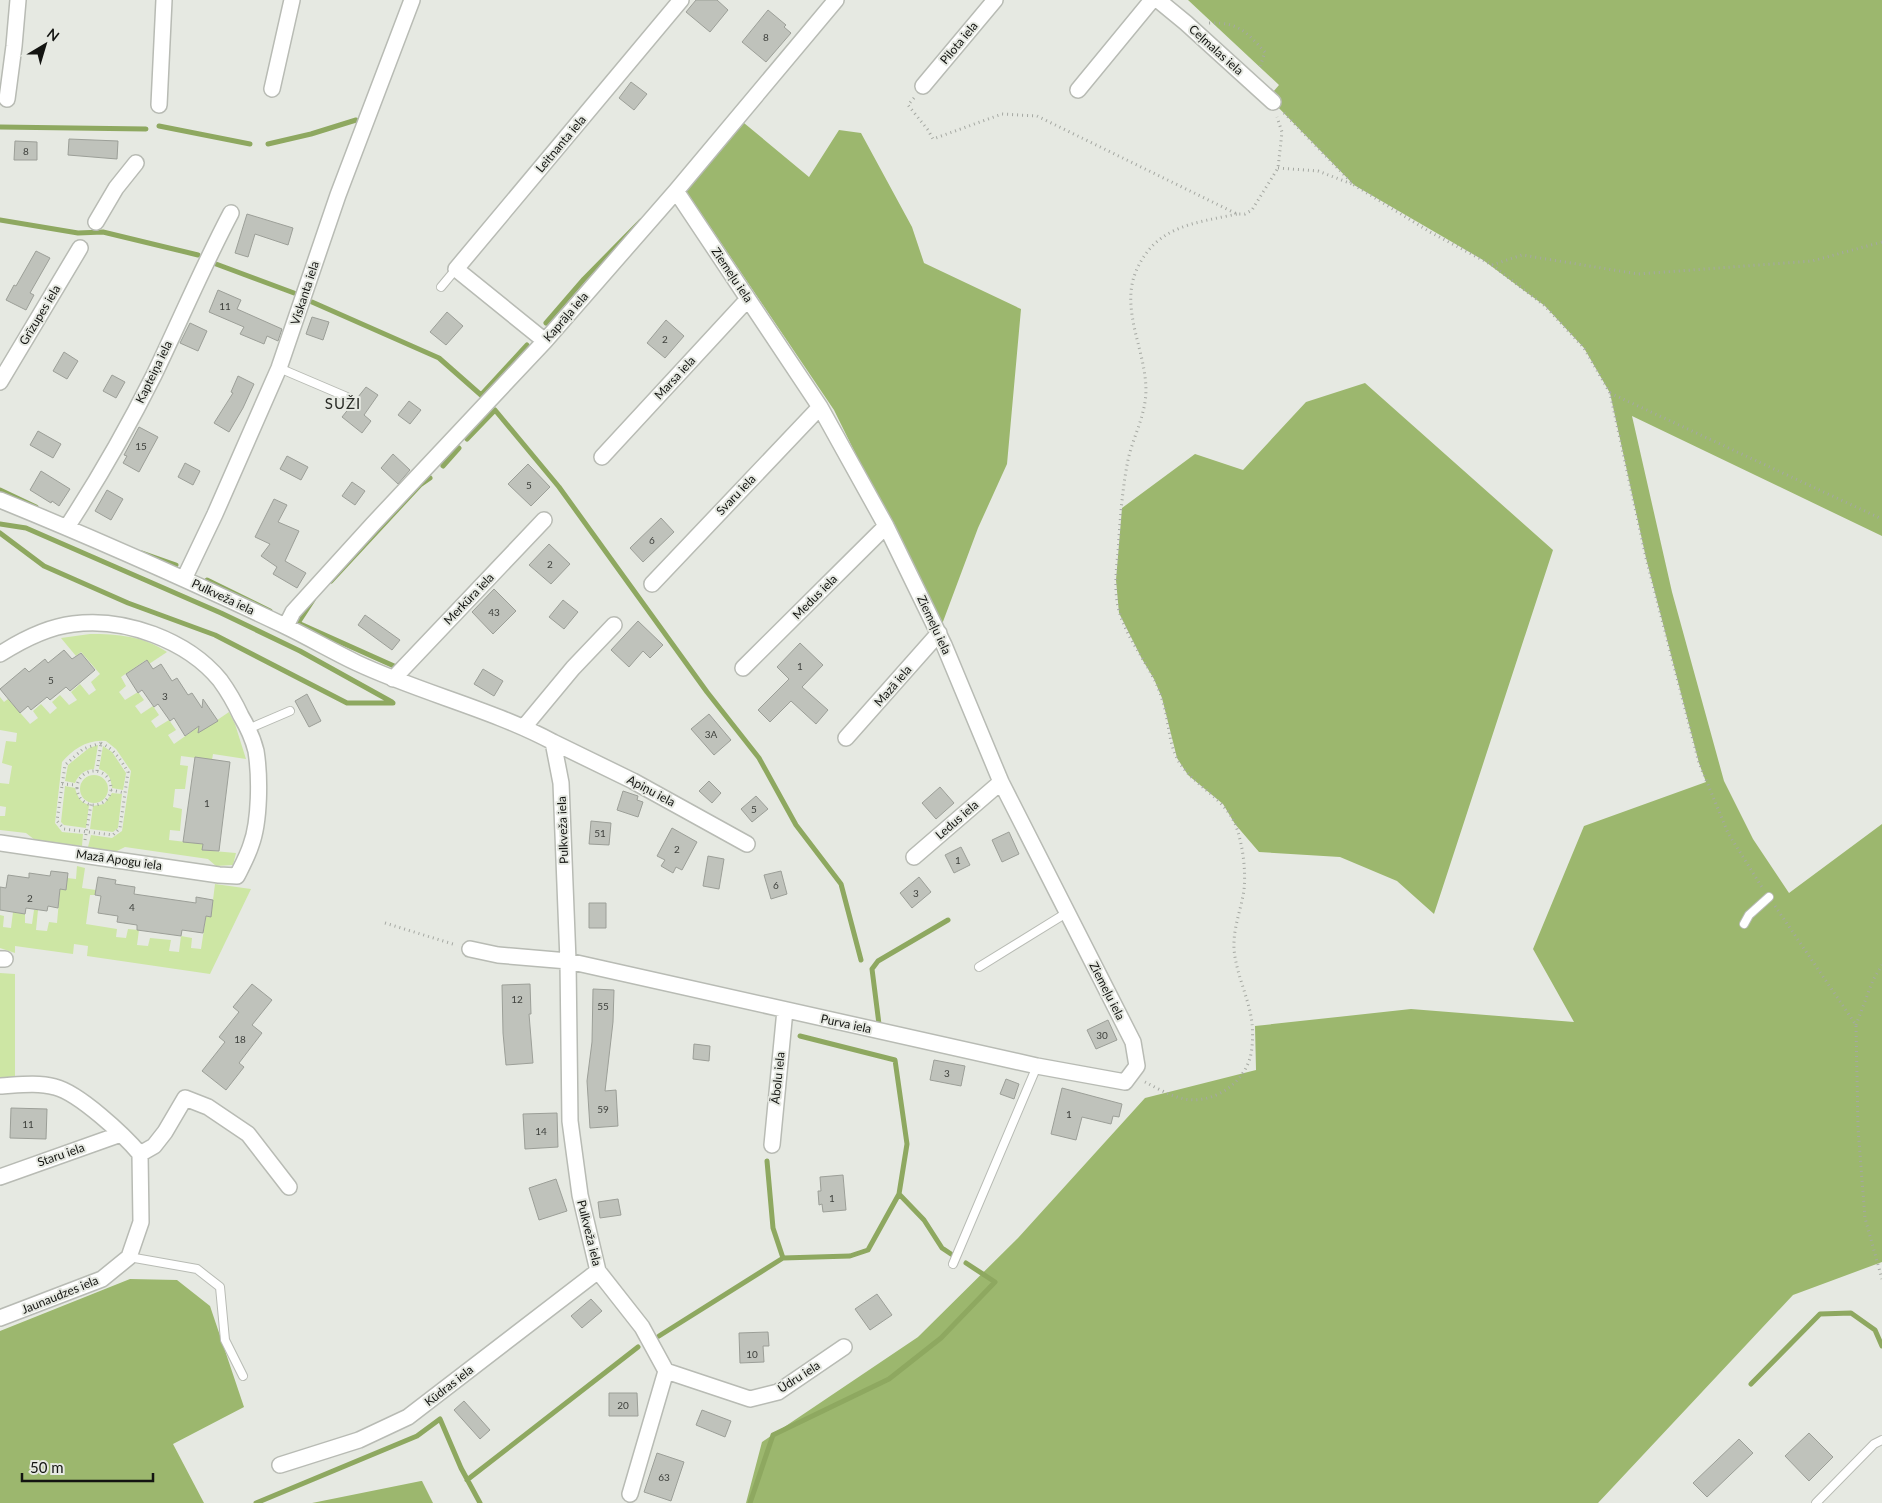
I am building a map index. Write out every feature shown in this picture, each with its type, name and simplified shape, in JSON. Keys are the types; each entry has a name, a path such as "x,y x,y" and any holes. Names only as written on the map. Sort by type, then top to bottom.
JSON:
{"street":[{"path":"6,99 14,46 18,0"},
{"path":"159,105 164,0"},
{"path":"272,89 292,0"},
{"name":"Viskanta iela","path":"184,579 215,514 279,368 338,195 412,0"},
{"name":"Leitnanta iela","path":"456,270 681,0"},
{"name":"Kaprāļa iela","path":"286,626 293,612 366,531 545,341 676,191 836,0"},
{"name":"Pilota iela","path":"923,86 995,0"},
{"path":"1078,90 1152,0"},
{"name":"Ceļmalas iela","path":"1158,0 1255,84 1273,102"},
{"path":"96,222 116,188 136,163"},
{"name":"Ziemeļu iela","path":"676,191 820,407 886,526 939,633 1000,782 1133,1042 1137,1066 1128,1078"},
{"name":"Kapteiņa iela","path":"67,527 90,492 154,374 211,250 231,213"},
{"name":"Grīzupes iela","path":"0,382 80,248"},
{"path":"456,270 545,341"},
{"name":"Marsa iela","path":"602,457 748,300"},
{"name":"Svaru iela","path":"652,584 820,407"},
{"name":"Pulkveža iela","path":"0,500 67,527 184,579 286,626 357,663 393,679 524,727 553,742 561,783 568,962 570,1121 580,1195 598,1271 642,1327 666,1371"},
{"name":"Merkūra iela","path":"393,679 544,520"},
{"name":"Medus iela","path":"743,668 886,526"},
{"path":"0,654 18,642 44,631 72,624 97,623 148,632 199,660 218,678 233,699 248,729"},
{"path":"524,727 573,668 614,625"},
{"name":"Mazā iela","path":"846,738 939,633"},
{"name":"Mazā Apogu iela","path":"0,843 238,876 252,843 259,803 256,750 248,729"},
{"name":"Apiņu iela","path":"553,742 634,781 747,844"},
{"name":"Ledus iela","path":"914,857 1000,782"},
{"path":"470,949 498,955 568,962"},
{"name":"Purva iela","path":"568,962 1037,1066 1128,1078"},
{"name":"Ābolu iela","path":"772,1145 785,1010"},
{"path":"0,1086 33,1084 56,1087 81,1100 121,1134 140,1154 154,1146 165,1132 185,1098 208,1107 248,1134 289,1187"},
{"name":"Staru iela","path":"0,1176 121,1134"},
{"name":"Jaunaudzes iela","path":"0,1318 102,1279 128,1257 141,1222 140,1154"},
{"name":"Kūdras iela","path":"280,1465 359,1440 408,1416 598,1271"},
{"name":"Ūdru iela","path":"666,1371 750,1399 778,1392 844,1347"},
{"path":"630,1494 666,1371"}],"lane":[{"name":"Leitnanta iela","path":"441,288 456,270"},
{"path":"279,368 347,397"},
{"path":"248,729 290,711"},
{"path":"1744,924 1749,915 1769,897"},
{"path":"979,967 1068,912"},
{"path":"953,1264 1037,1066"},
{"path":"128,1257 197,1269 220,1287 225,1340 243,1376"},
{"path":"1816,1503 1874,1444 1882,1440"}],"path":[{"path":"1186,23 1223,22 1244,30 1265,52 1255,84"},
{"path":"1128,1078 1186,1099 1201,1100 1227,1090 1238,1079 1250,1060 1252,1026 1234,951 1234,930 1244,890 1244,859 1236,824 1223,804 1188,775 1177,758 1162,698 1119,613 1116,580 1120,521 1128,460 1145,401 1145,380 1130,295 1136,270 1146,254 1161,238 1179,227 1237,214 1245,214 1252,210 1278,168 1282,132 1273,102"},
{"path":"1273,102 1354,185"},
{"path":"908,105 933,139 1002,114 1037,116 1237,214"},
{"path":"1278,168 1318,171 1354,185 1430,232 1492,265 1545,306 1584,348 1610,393 1646,558 1698,763 1728,833 1856,1025"},
{"path":"1492,265 1522,256 1638,274 1812,261 1882,242"},
{"path":"1610,393 1882,519"},
{"path":"97,771 101,743"},
{"path":"101,743 109,746 114,751 128,772 120,828 113,835 64,829 57,821 65,765 83,749 101,743"},
{"path":"97,771 109,780 111,790 106,800 91,804 82,800 77,786 79,780 86,773 97,771"},
{"path":"62,784 77,786"},
{"path":"111,790 125,793"},
{"path":"84,856 91,804"},
{"path":"385,923 470,949"},
{"path":"1882,965 1873,980 1856,1025 1858,1128 1865,1218 1882,1279"}],"green space":[{"path":"1188,0 1882,0 1882,536 1632,416 1672,592 1724,781 1753,839 1789,893 1882,824 1882,1262 1793,1295 1598,1503 746,1503 762,1442 918,1337 1018,1238 1145,1098 1256,1070 1255,1026 1411,1009 1574,1022 1533,949 1584,826 1706,782 1699,763 1646,558 1610,393 1584,348 1545,306 1483,260 1354,185 1273,102 1266,100 1279,85"},
{"path":"744,123 809,177 839,130 861,133 912,227 924,263 1021,309 1007,464 978,528 941,627 834,410 686,191"},
{"path":"1365,383 1553,550 1434,914 1397,881 1340,857 1259,852 1235,824 1223,804 1188,775 1177,758 1162,698 1119,613 1116,580 1122,508 1195,454 1243,470 1306,402"},
{"path":"90,634 140,639 167,652 149,664 146,660 121,677 126,686 119,692 125,700 138,692 144,700 135,706 141,714 153,706 159,715 151,721 156,728 169,720 176,730 168,735 174,744 201,725 204,729 229,712 235,724 246,759 213,754 212,760 181,756 180,765 188,766 185,789 175,789 173,807 182,809 180,831 170,830 169,840 203,844 202,850 236,853 233,865 216,866 208,859 125,847 115,852 88,847 91,835 112,838 122,831 131,771 116,749 106,741 87,743 71,753 62,762 55,823 62,832 83,834 82,846 35,840 26,833 0,830 0,816 5,816 6,807 0,806 0,783 9,784 12,766 2,763 6,741 16,742 17,733 0,730 0,697 4,702 8,699 30,724 38,718 33,711 41,704 50,714 57,708 52,702 60,695 69,705 77,700 71,692 80,684 89,695 96,690 91,682 100,674 81,652 76,656 61,638"},
{"path":"98,745 94,769 82,773 75,783 65,781 68,765 89,748"},
{"path":"103,746 112,752 126,773 123,790 112,788 109,776 99,769"},
{"path":"94,775 104,779 108,789 104,799 94,803 84,799 80,789 84,779"},
{"path":"65,786 75,788 79,798 89,805 86,828 64,825 61,822"},
{"path":"112,793 122,794 118,828 113,832 90,829 93,806 104,804"},
{"path":"77,866 85,868 82,888 96,890 95,895 90,895 86,924 117,929 116,937 126,938 128,929 139,930 137,945 148,946 150,938 171,940 169,951 179,952 181,936 192,938 191,948 201,949 206,916 211,916 215,884 251,889 210,974 87,956 88,946 74,944 73,954 15,946 15,953 0,948 0,915 4,916 3,927 11,928 13,912 25,914 25,923 32,924 34,910 38,910 36,930 47,931 49,922 57,923 60,889 66,890 67,878 76,879"},
{"path":"0,973 15,974 15,1079 0,1081"},
{"path":"130,1279 177,1280 210,1306 244,1407 173,1444 204,1503 0,1503 0,1331"},
{"path":"421,1481 433,1503 312,1503"}],"building":[{"path":"696,0 717,0 728,10 710,32 686,12"},
{"path":"768,10 786,25 784,27 791,33 766,62 742,42"},
{"path":"631,82 647,94 634,110 619,98"},
{"path":"69,139 118,141 117,159 68,155"},
{"path":"15,141 37,142 37,160 14,160"},
{"path":"247,214 293,228 288,245 255,234 248,257 235,253"},
{"path":"36,251 50,258 30,293 34,295 26,310 6,300"},
{"path":"218,290 241,300 237,309 282,329 278,341 267,336 264,344 240,334 244,327 209,312"},
{"path":"447,312 463,326 446,345 430,332"},
{"path":"312,317 329,322 323,340 306,334"},
{"path":"666,320 684,336 665,358 647,343"},
{"path":"190,323 207,331 198,351 180,343"},
{"path":"64,352 78,361 67,379 53,371"},
{"path":"112,375 125,382 116,398 103,391"},
{"path":"238,376 254,384 229,432 214,423 233,393 231,392"},
{"path":"366,387 378,395 364,415 371,421 362,433 342,417"},
{"path":"409,401 421,410 410,424 398,415"},
{"path":"139,427 158,437 139,472 123,463 127,456 124,455"},
{"path":"38,431 61,444 53,458 30,445"},
{"path":"393,454 410,470 398,484 381,468"},
{"path":"287,456 308,467 301,480 280,469"},
{"path":"185,463 200,471 193,485 178,477"},
{"path":"528,464 550,487 531,506 508,484"},
{"path":"41,471 70,489 59,506 30,490"},
{"path":"352,482 365,491 355,505 342,496"},
{"path":"107,490 123,499 111,520 95,511"},
{"path":"274,499 287,505 278,522 299,531 285,561 306,573 297,588 273,574 277,567 261,556 270,544 255,537"},
{"path":"661,518 674,532 643,562 630,548"},
{"path":"549,544 570,564 551,584 529,565"},
{"path":"494,589 516,611 493,634 472,612"},
{"path":"563,600 578,612 564,629 549,617"},
{"path":"365,615 400,640 392,650 358,625"},
{"path":"638,621 663,645 650,658 643,651 629,667 611,650"},
{"path":"800,643 823,665 802,687 828,710 816,724 791,701 770,722 758,710 789,679 777,667"},
{"path":"64,650 72,659 81,653 95,670 70,691 66,687 50,700 47,697 31,710 28,706 20,713 0,689 25,668 29,672 45,659 48,663"},
{"path":"147,660 153,669 161,664 172,681 177,678 188,695 192,693 202,708 203,699 218,721 198,733 199,726 185,736 174,718 170,721 158,704 154,707 142,690 138,693 126,674"},
{"path":"483,669 503,681 494,696 474,684"},
{"path":"307,694 321,721 309,727 295,701"},
{"path":"709,714 731,740 714,755 691,729"},
{"path":"195,757 230,762 219,851 202,850 203,844 183,842"},
{"path":"709,781 721,793 712,803 699,791"},
{"path":"940,787 954,803 936,819 922,803"},
{"path":"623,791 638,796 637,800 643,802 638,817 617,810"},
{"path":"756,796 768,809 752,822 741,809"},
{"path":"591,821 611,823 609,845 589,844"},
{"path":"672,828 697,842 682,870 676,867 673,873 661,866 665,860 657,856"},
{"path":"1009,832 1019,854 1002,862 992,840"},
{"path":"961,847 970,865 954,873 945,855"},
{"path":"708,856 724,859 719,889 703,886"},
{"path":"51,871 68,873 66,890 60,889 58,908 48,906 47,911 26,908 25,914 0,910 0,887 6,888 8,875 29,878 29,873 50,876"},
{"path":"781,871 787,894 771,899 764,875"},
{"path":"98,877 116,880 115,884 135,887 134,894 196,903 196,897 213,900 211,917 206,916 203,933 182,930 181,936 137,930 137,925 117,922 118,916 98,913 101,896 95,895"},
{"path":"919,877 931,892 912,908 900,893"},
{"path":"589,903 606,903 606,928 589,928"},
{"path":"252,984 272,1000 252,1025 262,1033 239,1063 244,1067 226,1090 202,1071 225,1042 219,1037 239,1012 233,1007"},
{"path":"530,984 531,1014 529,1014 533,1063 506,1065 502,985"},
{"path":"593,989 614,990 613,1022 605,1091 616,1090 618,1126 590,1128 587,1081 592,1042"},
{"path":"1108,1020 1117,1040 1096,1049 1087,1030"},
{"path":"694,1044 710,1046 709,1061 693,1059"},
{"path":"934,1060 965,1066 961,1086 930,1080"},
{"path":"1006,1079 1019,1084 1014,1099 1000,1094"},
{"path":"1062,1088 1122,1104 1119,1117 1113,1116 1111,1124 1082,1117 1076,1140 1051,1134"},
{"path":"11,1108 47,1109 46,1139 10,1138"},
{"path":"557,1113 558,1147 525,1149 523,1114"},
{"path":"843,1175 846,1210 823,1212 822,1204 819,1205 820,1177"},
{"path":"556,1179 567,1211 539,1220 529,1188"},
{"path":"618,1199 621,1215 600,1218 598,1202"},
{"path":"877,1294 892,1315 870,1330 855,1309"},
{"path":"591,1299 602,1311 582,1328 571,1316"},
{"path":"768,1332 769,1346 763,1346 764,1362 740,1363 739,1333"},
{"path":"609,1393 637,1393 638,1416 609,1416"},
{"path":"464,1401 490,1430 480,1439 454,1410"},
{"path":"702,1410 731,1421 725,1437 696,1425"},
{"path":"1809,1433 1833,1457 1809,1481 1785,1456"},
{"path":"1739,1439 1753,1453 1707,1497 1693,1483"},
{"path":"657,1453 684,1462 671,1501 644,1492"}],"waterway":[{"path":"268,144 311,134 356,120"},
{"path":"159,126 250,144"},
{"path":"0,127 146,129"},
{"path":"0,220 78,233 103,232 198,255"},
{"path":"546,323 584,279 641,221"},
{"path":"216,264 294,293"},
{"path":"312,302 439,358 481,395 527,345"},
{"path":"467,439 495,410 559,487 707,692 759,758 796,825 841,884 861,960"},
{"path":"443,466 459,448"},
{"path":"331,581 420,485 430,478"},
{"path":"0,490 36,507"},
{"path":"0,524 26,528 221,613 300,651 392,702"},
{"path":"0,533 44,566 128,603 215,635 347,703 393,703"},
{"path":"142,553 176,565"},
{"path":"207,580 270,611"},
{"path":"313,600 298,623 394,666"},
{"path":"879,1024 872,969 878,961 948,920"},
{"path":"659,1336 783,1258 850,1256 868,1250 899,1194 907,1144 895,1060 800,1036"},
{"path":"767,1161 773,1228 783,1258"},
{"path":"899,1194 924,1220 942,1248 951,1254"},
{"path":"750,1503 773,1435 889,1379 941,1338 995,1282 966,1263"},
{"path":"1751,1384 1820,1314 1851,1313 1875,1330 1882,1346"},
{"path":"467,1480 638,1347"},
{"path":"256,1503 417,1436 440,1419 461,1468 480,1503"}],"district":[{"name":"SUŽI","path":"343,404"}]}
